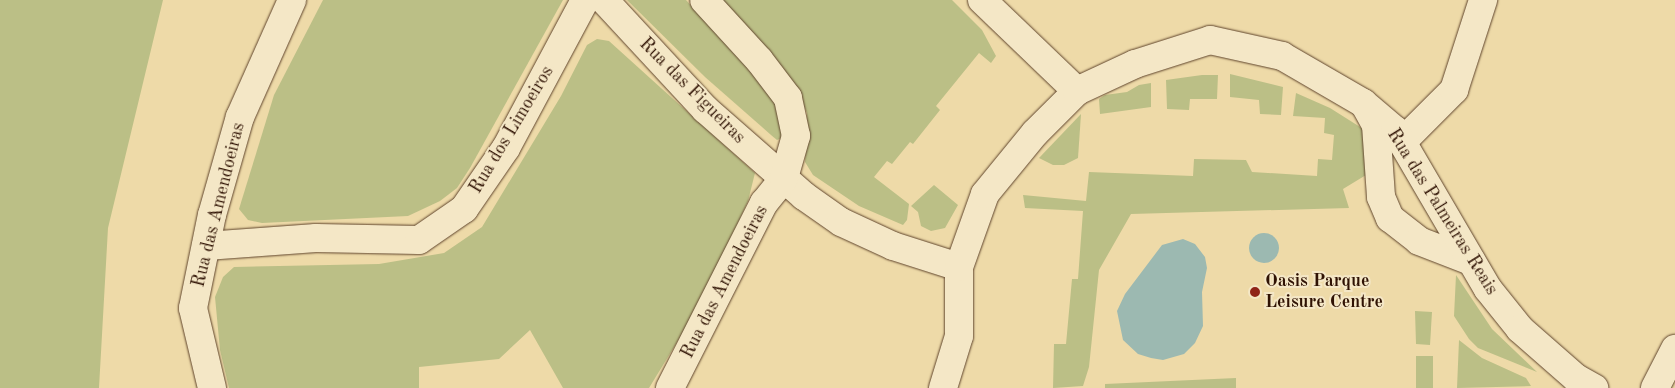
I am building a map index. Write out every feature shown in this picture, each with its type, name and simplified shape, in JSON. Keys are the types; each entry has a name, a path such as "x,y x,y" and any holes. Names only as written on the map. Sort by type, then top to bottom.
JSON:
{"street":[{"name":"Rua das Amendoeiras","path":"212,388 193,308 206,246 240,117 292,0"},
{"name":"Rua dos Limoeiros","path":"206,246 316,238 420,240 464,209 506,148 586,0"},
{"name":"Rua das Figueiras","path":"604,0 705,109 784,178 840,222 893,246 959,267"},
{"path":"704,0 759,60 788,98 796,136 784,178"},
{"path":"982,0 1077,91"},
{"path":"1402,142 1454,90 1483,0"},
{"name":"Rua das Palmeiras Reais","path":"943,388 959,336 959,267 985,194 1035,133 1077,91 1135,64 1210,40 1282,56 1363,103 1394,130 1471,261 1520,330 1580,385"},
{"path":"1363,103 1376,125 1381,197 1390,218 1419,241 1471,261"},
{"name":"Rua das Amendoeiras","path":"670,388 764,203 784,178"},
{"path":"1655,388 1675,349"}],"green space":[{"path":"0,0 163,0 108,228 99,388 0,388"},
{"path":"323,0 563,0 470,168 457,188 440,201 408,216 262,223 248,220 239,209 274,95"},
{"path":"627,0 686,0 777,101 782,138 777,140 705,77"},
{"path":"717,0 952,0 982,30 996,56 991,63 979,53 936,106 940,110 913,144 910,142 892,164 887,161 874,177 909,204 907,220 903,225 859,206 813,175 805,162 807,113 798,93"},
{"path":"597,39 609,41 755,173 748,201 704,298 649,388 563,388 530,330 499,359 419,367 419,388 229,388 220,350 215,297 223,277 234,267 379,264 444,253 482,227 561,96 587,45"},
{"path":"1230,74 1283,87 1281,115 1260,114 1259,100 1230,97"},
{"path":"1202,75 1218,75 1217,99 1190,99 1189,110 1167,109 1166,80"},
{"path":"1151,83 1151,107 1100,114 1099,99 1105,95 1127,92 1139,85"},
{"path":"1296,93 1330,108 1368,132 1366,175 1343,189 1349,208 1131,214 1099,270 1089,367 1083,386 1053,388 1054,344 1066,344 1072,279 1078,279 1083,211 1025,208 1023,195 1086,201 1089,172 1193,176 1194,159 1246,160 1252,172 1317,176 1318,159 1332,160 1334,135 1324,133 1325,118 1293,116"},
{"path":"1081,114 1078,158 1064,165 1053,165 1039,158"},
{"path":"934,185 958,205 945,228 931,231 921,226 918,212 911,206"},
{"path":"1456,275 1492,329 1537,372 1478,348 1469,339 1454,316"},
{"path":"1415,311 1432,312 1430,345 1416,344"},
{"path":"1459,340 1482,358 1526,378 1531,386 1457,388"},
{"path":"1416,356 1433,356 1433,388 1416,388"},
{"path":"1236,378 1236,388 1105,388 1105,384"}],"water":[{"path":"1264,233 1275,237 1279,248 1275,259 1264,263 1253,259 1249,248 1253,237"},
{"path":"1183,239 1195,244 1205,257 1207,268 1202,292 1203,326 1195,343 1184,354 1163,360 1138,354 1123,340 1117,311 1125,294 1162,245"}],"place":[{"name":"Oasis Parque Leisure Centre","path":"1255,292"}]}
